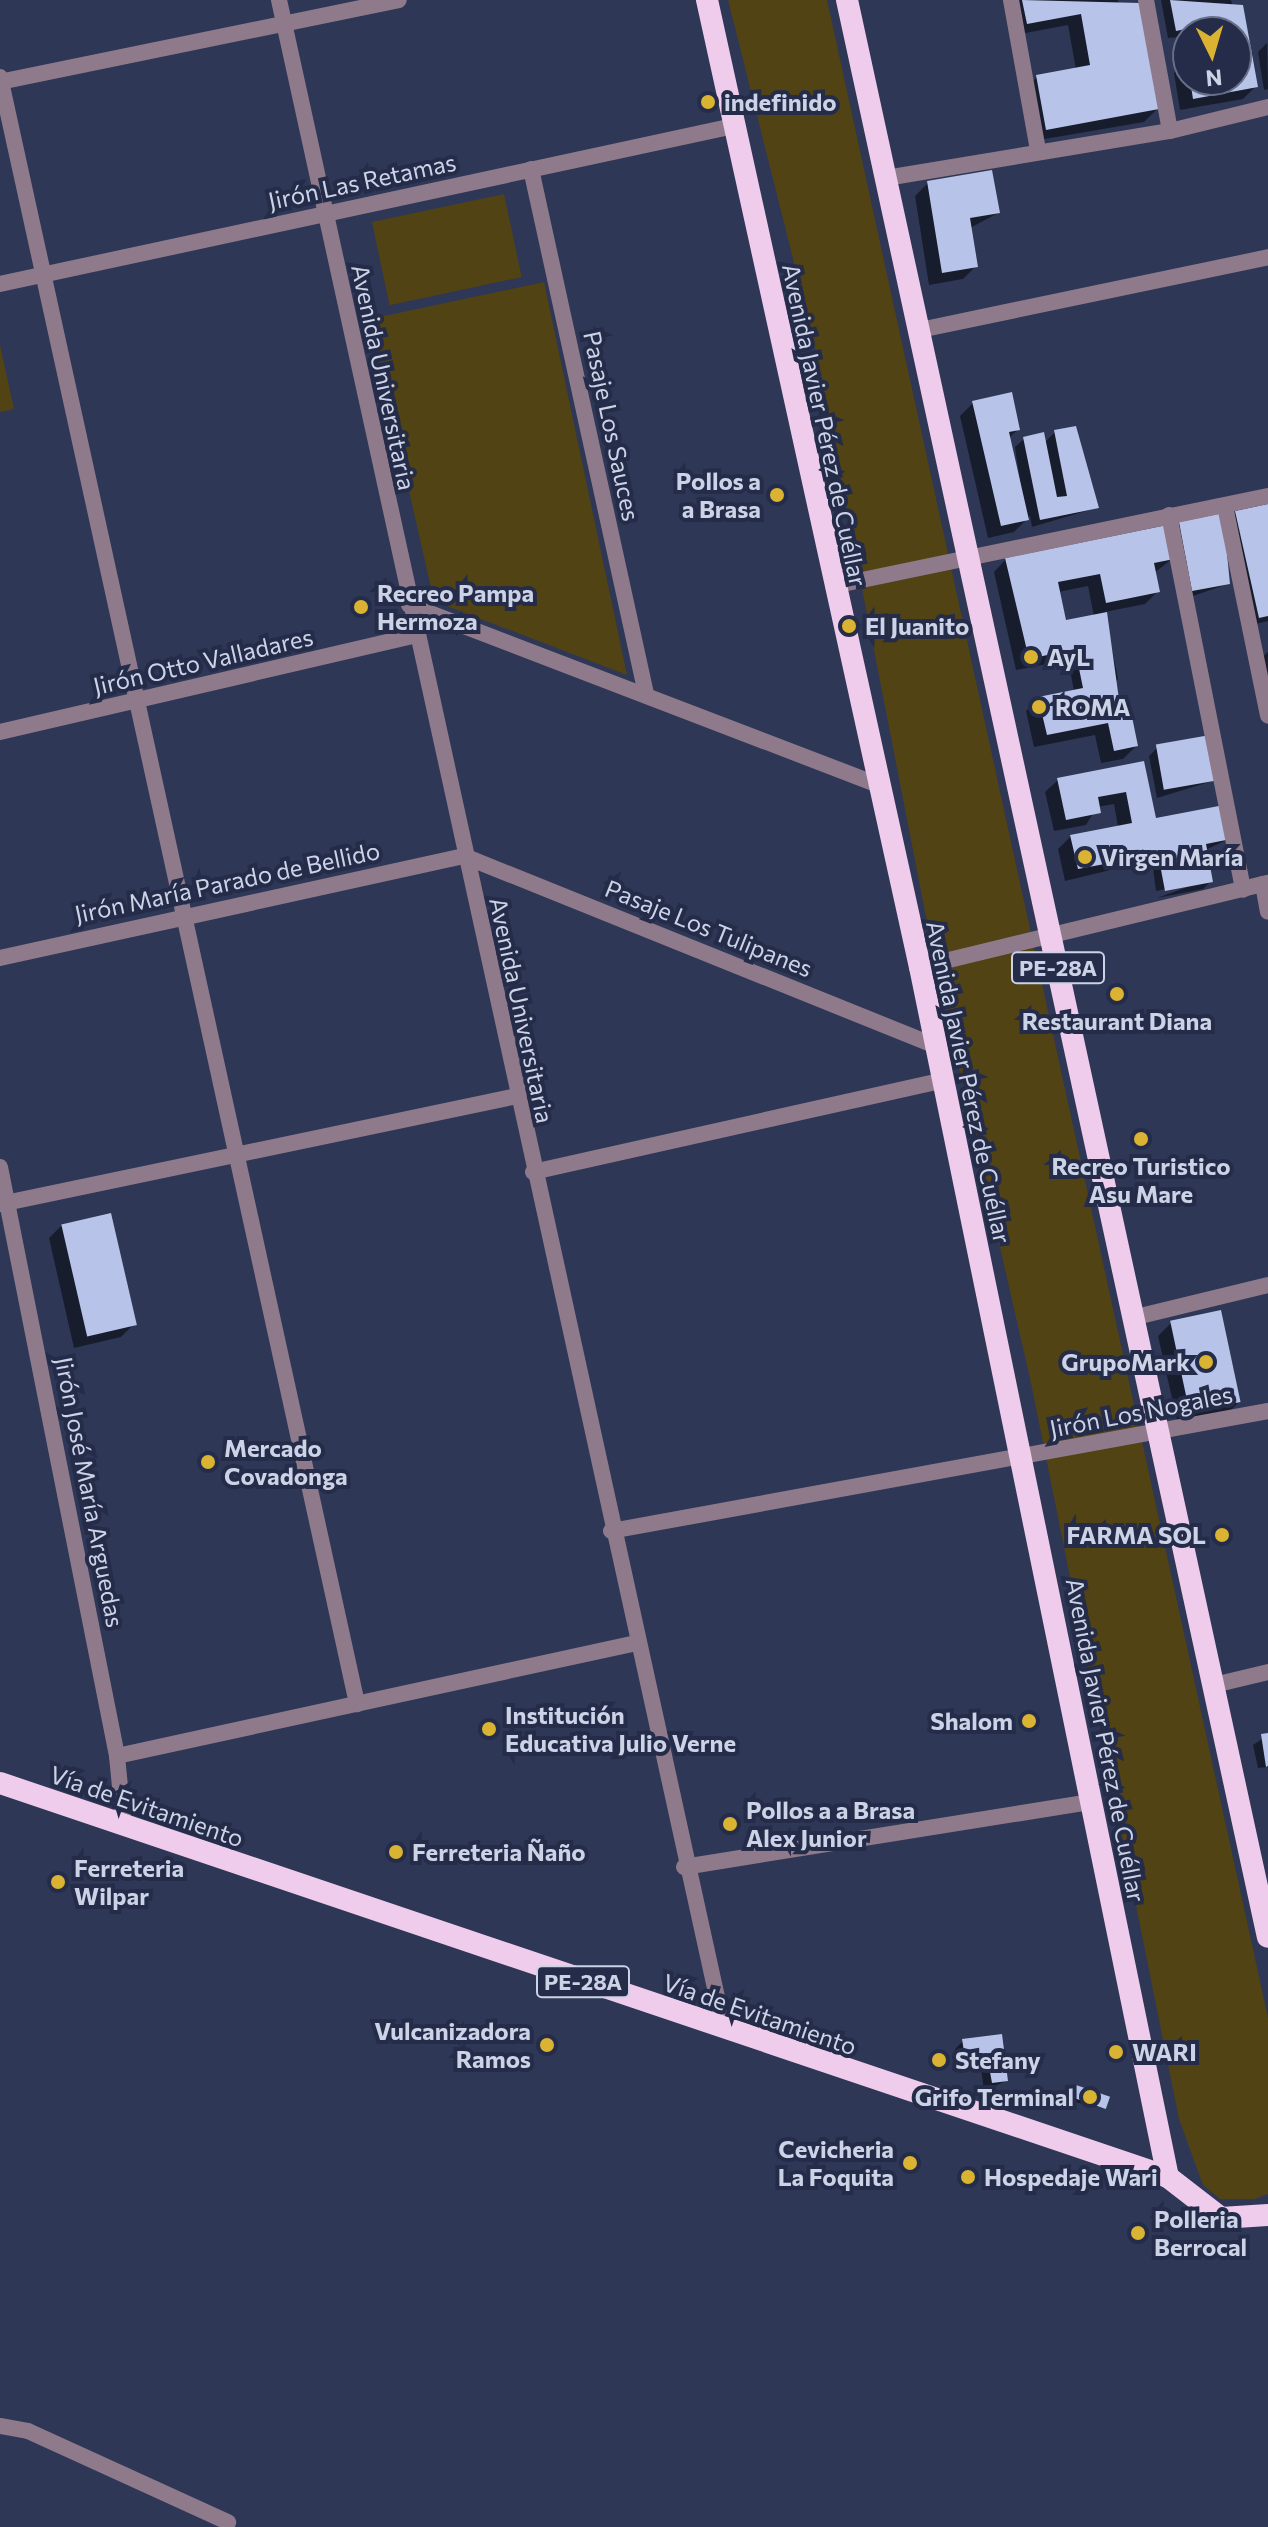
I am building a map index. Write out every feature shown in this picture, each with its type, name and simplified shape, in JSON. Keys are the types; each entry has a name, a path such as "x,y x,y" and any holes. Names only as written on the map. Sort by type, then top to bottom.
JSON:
{"highway":[{"name":"Avenida Javier Pérez de Cuéllar","path":"707,0 876,784 920,967 1168,2177"},
{"name":"PE-28A","path":"847,0 1268,1937"},
{"name":"Vía de Evitamiento","path":"0,1783 1168,2177 1205,2212 1247,2221 1268,2215"}],"street":[{"name":"Avenida Universitaria","path":"279,0 684,1867 724,2029"},
{"path":"357,1704 180,913 139,701 48,274 0,80 399,0"},
{"path":"1011,0 1038,150"},
{"path":"1146,0 1170,131"},
{"path":"886,178 1038,150 1170,131 1268,107"},
{"name":"Jirón Las Retamas","path":"0,284 734,126"},
{"name":"Pasaje Los Sauces","path":"531,169 646,694"},
{"path":"920,330 1268,257"},
{"path":"833,586 969,553 1268,496"},
{"path":"1225,506 1268,716"},
{"path":"1169,515 1243,890"},
{"path":"409,605 876,784"},
{"name":"Jirón Otto Valladares","path":"0,732 416,635"},
{"name":"Jirón María Parado de Bellido","path":"0,958 180,913 464,856"},
{"name":"Pasaje Los Tulipanes","path":"464,856 936,1046"},
{"path":"920,967 1265,883 1268,912"},
{"path":"533,1172 943,1080"},
{"path":"5,1203 517,1096"},
{"name":"Jirón José María Arguedas","path":"0,1167 117,1756 124,1827"},
{"path":"1132,1318 1268,1285"},
{"name":"Jirón Los Nogales","path":"611,1531 1022,1457 1158,1436 1268,1411"},
{"path":"117,1756 636,1643"},
{"path":"1214,1685 1268,1672"},
{"path":"684,1867 1091,1802"},
{"path":"0,2426 28,2431 228,2522"}],"shaded area":[{"path":"728,0 827,0 1268,2018 1268,2194 1255,2199 1220,2199 1203,2185 1179,2119 1031,1383 935,963 814,342"},
{"path":"504,194 522,277 390,305 372,222"},
{"path":"544,282 627,675 434,601 370,319"},
{"path":"0,345 14,409 0,412"}],"building":[{"path":"1022,0 1140,3 1159,109 1046,130 1036,75 1090,65 1081,14 1027,24"},
{"path":"1170,0 1243,5 1245,16 1173,16"},
{"path":"1252,54 1258,87 1252,88"},
{"path":"992,170 1000,213 970,218 978,267 942,273 927,181"},
{"path":"1012,392 1020,430 1009,432 1029,520 1001,526 972,401"},
{"path":"1076,426 1099,508 1040,520 1023,437 1044,432 1057,497 1067,496 1054,430"},
{"path":"1268,504 1268,616 1259,618 1235,511"},
{"path":"1223,513 1230,584 1192,591 1179,522"},
{"path":"1167,525 1174,559 1154,563 1160,592 1106,603 1100,574 1058,582 1066,620 1107,612 1121,714 1131,712 1138,746 1114,751 1108,723 1047,735 1038,697 1083,688 1075,649 1029,659 1005,558"},
{"path":"1210,735 1218,780 1164,790 1156,745"},
{"path":"1144,761 1156,818 1224,805 1231,839 1206,844 1213,882 1165,891 1158,854 1078,869 1070,835 1132,823 1126,792 1098,797 1101,813 1066,820 1057,778"},
{"path":"111,1213 137,1325 87,1337 61,1224"},
{"name":"GrupoMark","path":"1221,1310 1241,1402 1190,1413 1170,1321"},
{"path":"1268,1733 1268,1766 1266,1767 1261,1734"},
{"path":"1002,2034 1008,2081 992,2083 988,2061 966,2064 962,2039"},
{"name":"Grifo Terminal","path":"1076,2085 1110,2097 1106,2109 1072,2097"}],"place":[{"name":"indefinido","path":"708,102"},
{"name":"Pollos a a Brasa","path":"777,495"},
{"name":"Recreo Pampa Hermoza","path":"361,607"},
{"name":"El Juanito","path":"849,626"},
{"name":"AyL","path":"1031,657"},
{"name":"ROMA","path":"1039,707"},
{"name":"Virgen María","path":"1085,857"},
{"name":"Restaurant Diana","path":"1117,994"},
{"name":"Recreo Turistico Asu Mare","path":"1141,1139"},
{"name":"GrupoMark","path":"1206,1362"},
{"name":"Mercado Covadonga","path":"208,1462"},
{"name":"FARMA SOL","path":"1222,1535"},
{"name":"Shalom","path":"1029,1721"},
{"name":"Institución Educativa Julio Verne","path":"489,1729"},
{"name":"Pollos a a Brasa Alex Junior","path":"730,1824"},
{"name":"Ferreteria Ñaño","path":"396,1852"},
{"name":"Ferreteria Wilpar","path":"58,1882"},
{"name":"Vulcanizadora Ramos","path":"547,2045"},
{"name":"WARI","path":"1116,2052"},
{"name":"Stefany","path":"939,2060"},
{"name":"Grifo Terminal","path":"1090,2097"},
{"name":"Cevicheria La Foquita","path":"910,2163"},
{"name":"Hospedaje Wari","path":"968,2177"},
{"name":"Polleria Berrocal","path":"1138,2233"}]}
